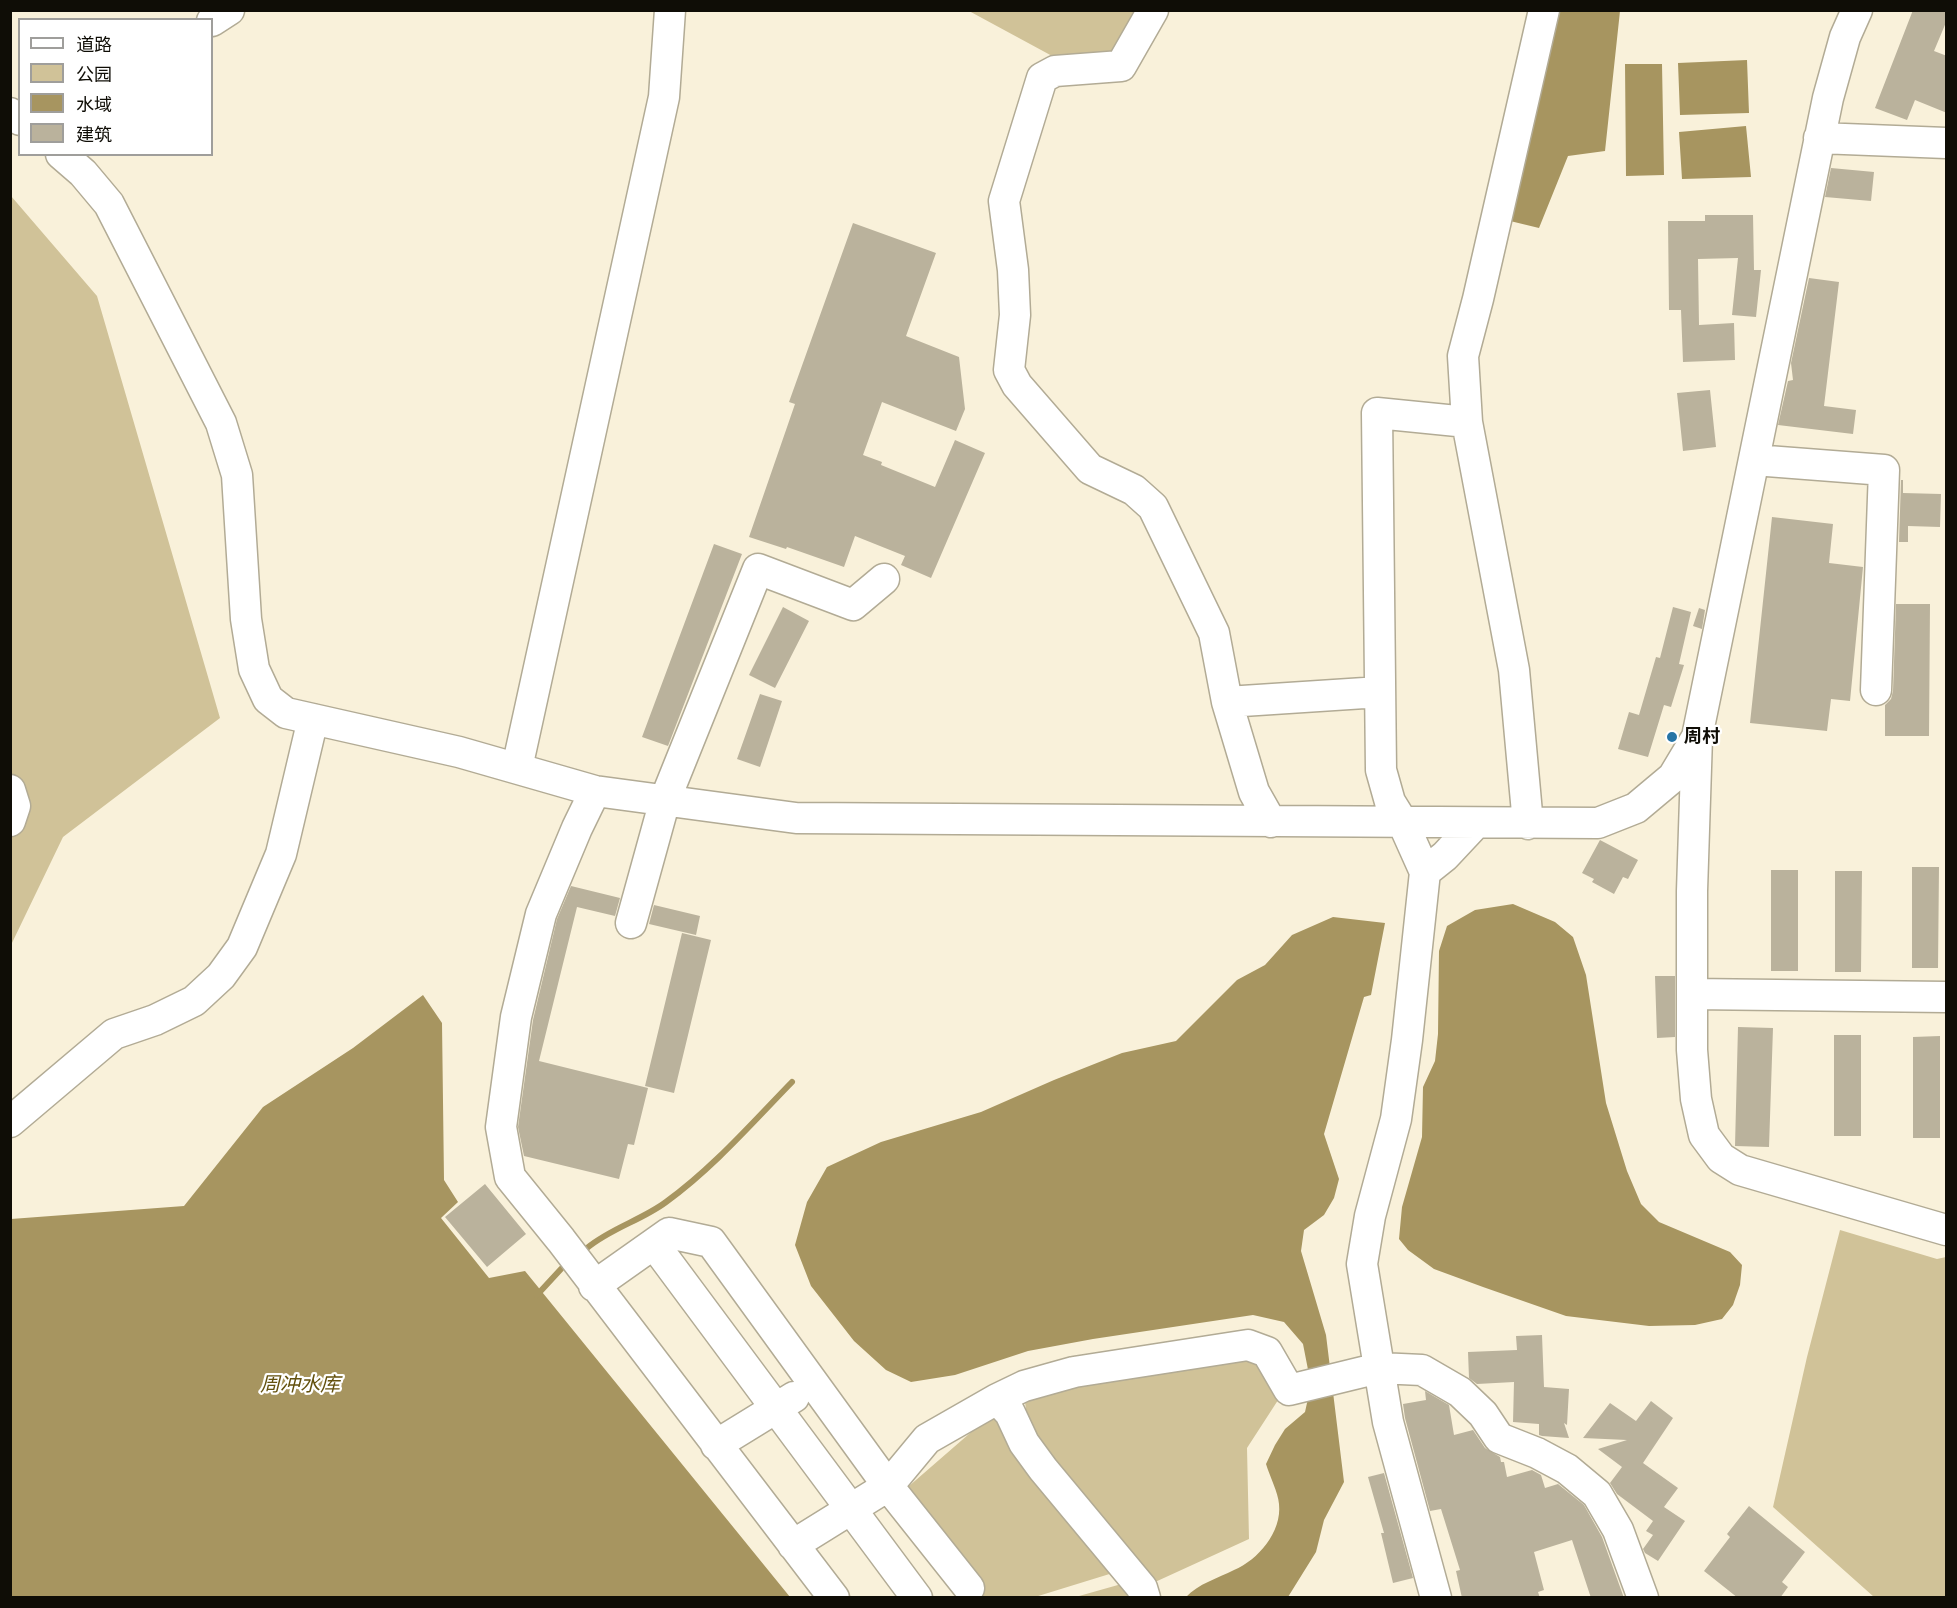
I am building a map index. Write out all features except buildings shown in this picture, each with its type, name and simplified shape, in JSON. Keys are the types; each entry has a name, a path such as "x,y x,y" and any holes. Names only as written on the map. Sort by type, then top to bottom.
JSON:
{"street":[{"path":"213,20 229,10"},
{"path":"517,768 664,97 670,10"},
{"path":"1152,10 1121,66 1055,71 1042,78 1004,201 1013,270 1014,304 1009,370 1017,386 1090,469 1134,490 1153,507 1214,633 1227,702 1254,792 1271,822"},
{"path":"1528,824 1514,670 1467,422 1463,356 1544,10"},
{"path":"1857,10 1839,57 1819,138 1697,736 1692,891 1692,1050 1696,1099 1704,1135 1721,1158 1740,1170 1773,1181 1947,1230"},
{"path":"1819,138 1947,143"},
{"path":"80,161 109,204 221,423 237,475 245,608 254,669 268,699 286,714 459,752 595,791 796,818 1598,823 1636,808 1673,777 1697,736"},
{"path":"1436,1598 1388,1422 1362,1264 1370,1216 1396,1119 1425,872 1403,823 1390,802 1381,770 1377,413 1467,422"},
{"path":"1754,460 1884,470 1876,690"},
{"path":"631,922 665,800 758,569 853,605 884,579"},
{"path":"1227,702 1380,692"},
{"path":"10,1122 114,1034 154,1020 194,1001 221,976 242,947 281,854 313,719"},
{"path":"10,790 15,806 10,821"},
{"path":"595,791 541,914 516,1017 501,1127 510,1177 834,1598"},
{"path":"1425,872 1445,856 1475,824"},
{"path":"1692,994 1947,997"},
{"path":"588,1277 654,1244 669,1233 711,1242 888,1486 969,1588"},
{"path":"654,1244 917,1598"},
{"path":"793,1545 888,1486 927,1439 1024,1386 1074,1372 1248,1345 1267,1352 1289,1390 1379,1368 1422,1370 1460,1392 1483,1414 1498,1438 1537,1453 1567,1469 1597,1494 1618,1530 1643,1598"},
{"path":"716,1445 815,1385"},
{"path":"997,1399 1010,1413 1024,1443 1043,1469 1142,1587 1144,1598"}],"green space":[{"path":"969,11 1147,11 1095,69 1054,57"},
{"path":"11,196 97,296 220,718 63,837 11,945"},
{"path":"1840,1230 1937,1259 1946,1257 1946,1597 1874,1597 1773,1507 1807,1357"},
{"path":"1245,1352 1262,1359 1282,1394 1247,1448 1249,1539 1142,1588 1030,1441 1024,1394"},
{"path":"992,1414 1116,1572 1035,1597 978,1597 901,1493"},
{"path":"1125,1583 1130,1598 1072,1598"}],"water":[{"path":"1553,11 1620,11 1605,151 1568,156 1539,228 1506,220"},
{"path":"1747,60 1749,113 1680,115 1678,63"},
{"path":"1625,64 1662,64 1664,175 1626,176"},
{"path":"1746,126 1751,177 1682,179 1679,132"},
{"path":"1513,904 1555,922 1573,937 1586,975 1606,1103 1627,1171 1641,1204 1659,1222 1730,1252 1742,1265 1740,1285 1733,1305 1722,1319 1695,1325 1649,1326 1566,1316 1434,1269 1408,1250 1399,1239 1402,1207 1422,1137 1423,1087 1435,1061 1438,1034 1439,951 1447,926 1475,910"},
{"path":"1333,917 1385,923 1371,995 1364,997 1324,1134 1339,1179 1334,1198 1324,1215 1304,1230 1301,1251 1326,1335 1344,1482 1324,1520 1316,1552 1288,1597 1186,1597 1202,1585 1252,1559 1267,1544 1277,1525 1279,1504 1266,1464 1285,1429 1305,1412 1311,1385 1303,1344 1284,1322 1253,1315 1093,1339 1028,1351 955,1375 911,1382 886,1370 854,1341 811,1286 795,1245 807,1202 827,1167 881,1142 981,1112 1122,1053 1176,1041 1237,980 1265,965 1292,935"},
{"name":"周冲水库","path":"423,995 442,1023 444,1180 458,1202 441,1218 489,1278 525,1271 790,1597 11,1597 11,1219 184,1206 263,1107 353,1048"}],"waterway":[{"path":"587,1248 606,1235 657,1208 683,1189 732,1145 792,1082"},
{"path":"537,1295 561,1269"}],"place":[{"name":"周村","path":"1672,737"}]}
